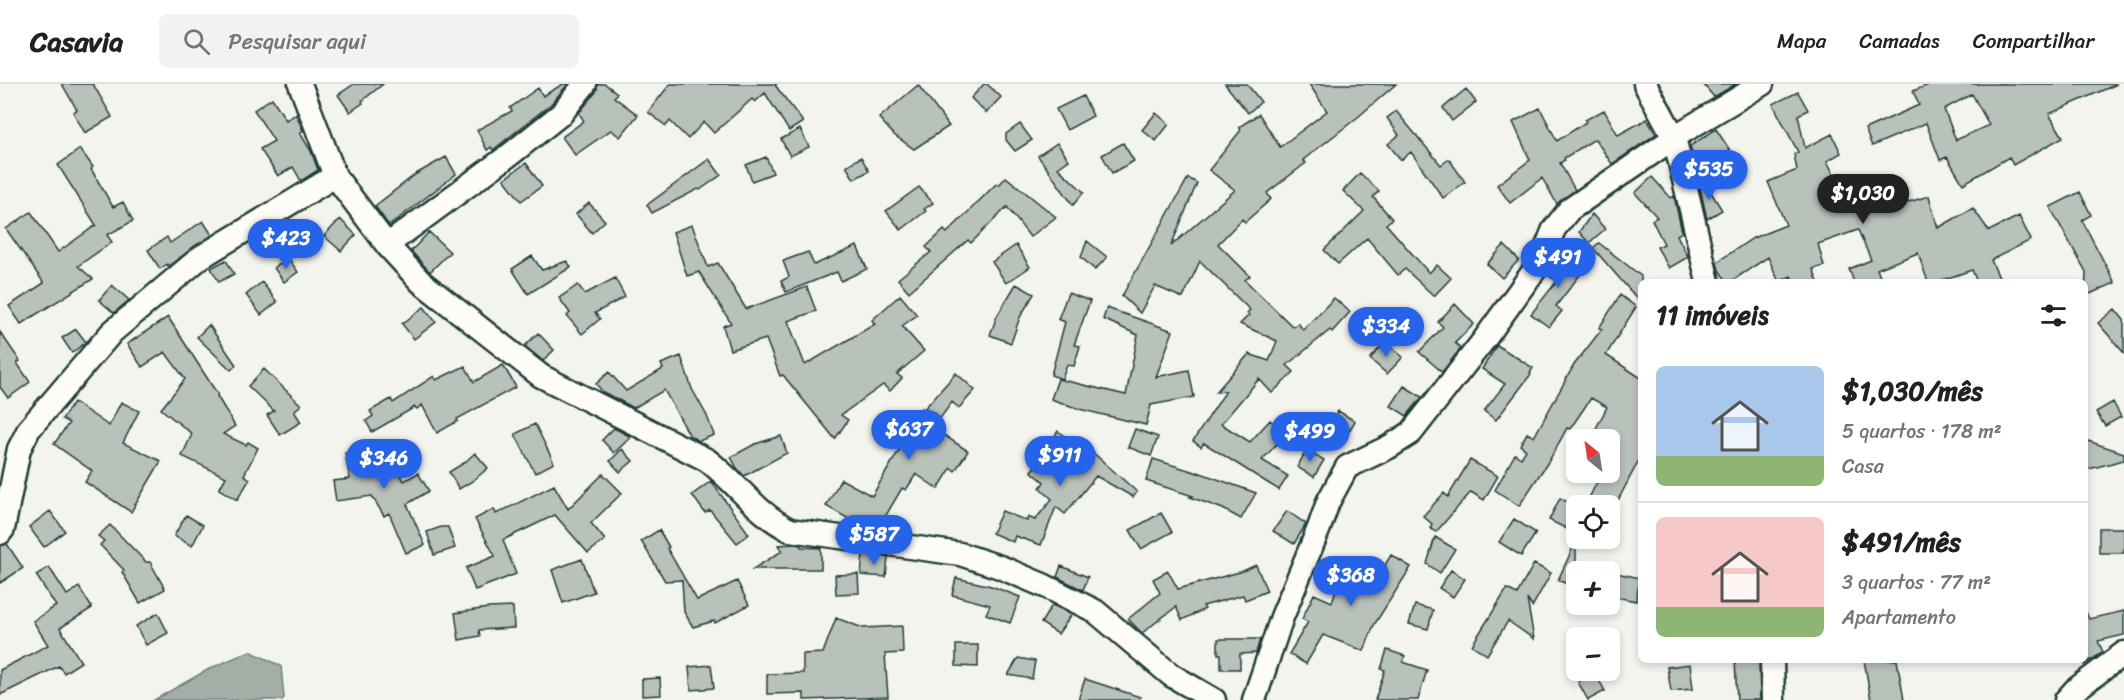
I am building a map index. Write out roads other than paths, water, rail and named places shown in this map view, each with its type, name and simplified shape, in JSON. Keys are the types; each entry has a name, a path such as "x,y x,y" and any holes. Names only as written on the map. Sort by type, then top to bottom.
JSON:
{"street":[{"path":"300,84 335,176 387,245 421,282 541,376 707,460 775,522 790,530 960,554 1000,567 1095,611 1171,675 1214,700"},
{"path":"387,245 561,114 585,84"},
{"path":"1645,84 1674,137 1707,279"},
{"path":"1254,700 1282,617 1306,562 1328,502 1347,467 1389,447 1411,433 1484,340 1541,261 1554,230 1569,210 1674,137 1762,84"},
{"path":"0,533 3,530 19,449 29,429 112,332 201,257 335,176"},
{"path":"2066,700 2075,690 2124,653"},
{"path":"1772,663 1773,700"}]}
